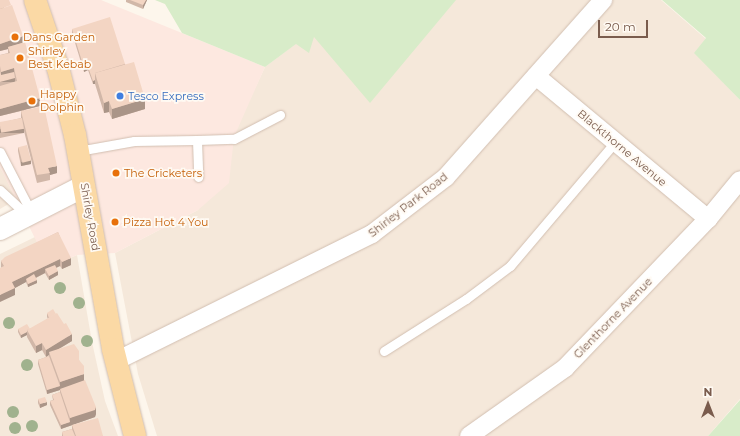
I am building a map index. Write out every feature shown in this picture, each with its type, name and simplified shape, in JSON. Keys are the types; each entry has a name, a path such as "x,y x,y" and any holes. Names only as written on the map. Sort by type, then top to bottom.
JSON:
{"main road":[{"name":"Shirley Road","path":"35,0 58,68 78,151 116,361 135,436"}],"street":[{"name":"Shirley Park Road","path":"116,361 372,234 446,177 603,0"},
{"name":"Blackthorne Avenue","path":"536,76 708,219"},
{"name":"Glenthorne Avenue","path":"469,436 565,368 708,219 740,180"},
{"path":"0,228 84,186"}],"lane":[{"path":"78,151 127,142 234,139 280,115"},
{"path":"197,140 198,177"},
{"path":"384,351 466,300 510,266 615,142"},
{"path":"0,152 29,213"},
{"path":"0,190 29,213"}],"shaded area":[{"path":"0,0 101,0 265,67 234,137 229,183 198,210 115,253 77,255 49,267 0,167"},
{"path":"455,0 661,0 706,39 695,53 740,100 740,399 708,436 157,436 138,374 115,253 198,210 265,67 310,33"},
{"path":"0,167 17,199 0,209"},
{"path":"35,237 49,267 77,255 92,342 105,401 118,436 0,436 0,254"}],"green space":[{"path":"155,0 456,0 370,103 314,37 309,53 296,44 265,67 182,33 165,4"},
{"path":"662,0 740,0 740,100 694,53 706,38"},
{"path":"740,400 740,436 708,436 709,435"}],"building":[{"path":"0,0 9,0 11,5 0,9"},
{"path":"130,0 146,0 143,5"},
{"path":"12,5 23,36 0,44 0,9"},
{"path":"110,17 125,64 95,73 95,80 93,81 88,67 84,68 72,29"},
{"path":"25,42 40,98 0,109 0,86 17,81 14,68 1,72 0,55 10,53 8,47"},
{"name":"Tesco Express","path":"134,62 145,99 112,109 109,101 104,103 95,73"},
{"path":"0,70 1,75 14,72 15,78 0,82"},
{"path":"44,106 57,166 48,168 50,173 37,175 21,111"},
{"path":"22,118 24,129 1,133 0,122"},
{"path":"27,145 31,160 22,163 18,147"},
{"path":"58,232 71,258 62,262 60,259 12,282 15,288 0,295 0,268 4,266 1,261 5,257"},
{"path":"55,265 58,271 49,276 45,269"},
{"path":"34,274 37,280 28,284 26,279"},
{"path":"53,309 56,314 49,318 47,313"},
{"path":"57,313 64,324 66,323 72,334 46,350 42,343 36,346 27,330"},
{"path":"27,324 30,329 21,335 18,329"},
{"path":"74,344 79,351 79,360 84,366 84,374 60,382 49,352"},
{"path":"49,356 60,386 47,390 38,360"},
{"path":"85,380 96,407 95,410 70,418 60,389"},
{"path":"60,392 70,422 61,425 50,401 54,400 52,395"},
{"path":"45,397 47,402 40,404 38,399"},
{"path":"98,418 103,436 76,436 72,425"},
{"path":"72,429 75,436 63,436 62,432"}],"place":[{"name":"Dans Garden","path":"15,37"},
{"name":"Shirley Best Kebab","path":"20,58"},
{"name":"Tesco Express","path":"120,96"},
{"name":"Happy Dolphin","path":"32,101"},
{"name":"The Cricketers","path":"116,173"},
{"name":"Pizza Hot 4 You","path":"115,222"}]}
